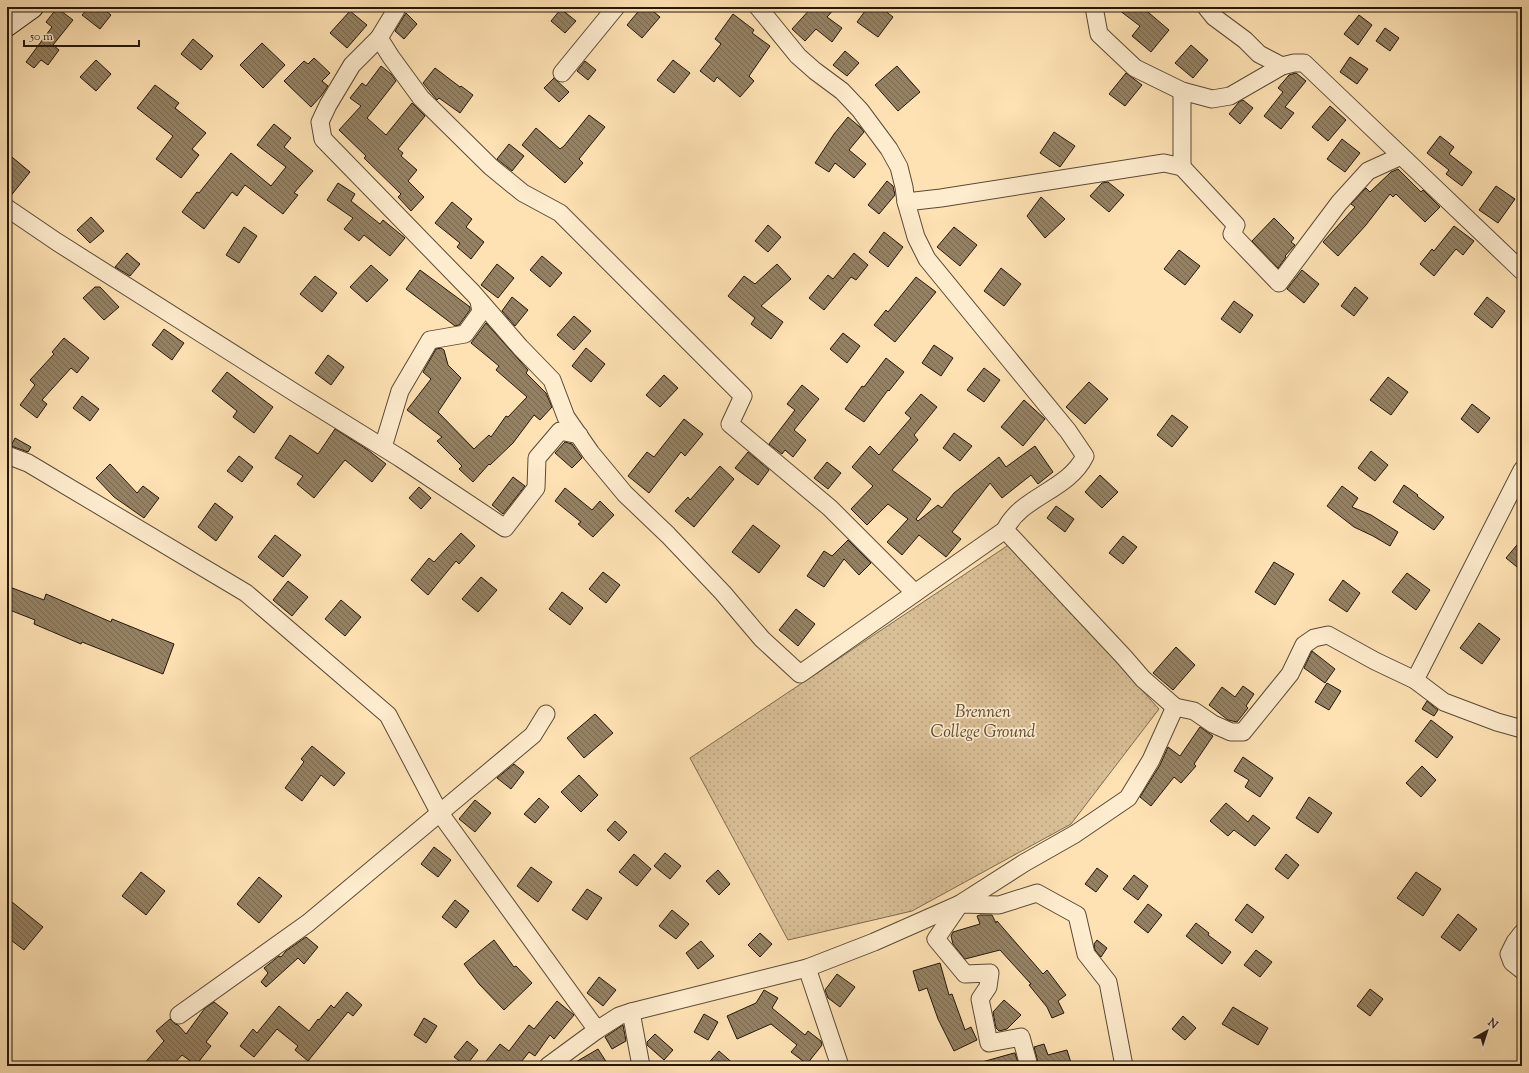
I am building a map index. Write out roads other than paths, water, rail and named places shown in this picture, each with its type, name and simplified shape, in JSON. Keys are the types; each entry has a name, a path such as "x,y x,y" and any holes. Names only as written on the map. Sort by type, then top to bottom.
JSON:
{"main road":[{"path":"7,25 32,7"}],"street":[{"path":"394,7 396,10 379,38 352,65 328,105 320,122 323,139 479,301 552,380 566,417 591,453 625,494 668,535 762,639 800,674 1005,530 1017,512 1067,479 1080,466 1085,456 1068,431 927,259 916,237 906,202 899,167 889,149 860,110 842,91 798,56 758,7"},
{"path":"562,73 616,7"},
{"path":"1094,7 1099,34 1135,68 1182,91 1212,99 1230,96 1282,66 1294,63 1304,63 1522,271"},
{"path":"1206,7 1214,17 1245,40 1259,54 1282,66"},
{"path":"379,38 421,98 491,168 523,193 560,213 743,396 730,424 830,508 915,593"},
{"path":"1182,91 1182,167"},
{"path":"906,202 941,198 1164,163 1182,167 1236,225 1232,234 1279,283 1339,202 1368,171 1400,156"},
{"path":"7,208 77,254 383,447 505,528 536,488 537,458 560,431 579,435"},
{"path":"383,447 400,391 430,340 465,334 481,312 479,301"},
{"path":"7,455 28,463 246,593 388,715 439,812 597,1030"},
{"path":"1415,680 1522,470"},
{"path":"1005,530 1143,679 1175,708 1194,711 1214,724 1231,732 1243,732 1290,674 1304,644 1314,638 1328,635 1375,661 1415,680 1444,702 1497,722 1522,729"},
{"path":"548,1066 597,1030 619,1016 807,968 874,942 960,904 1024,863 1075,834 1128,798 1151,760 1175,708"},
{"path":"178,1015 308,923 533,734 546,714"},
{"path":"960,904 999,905 1036,894 1077,915 1086,954 1108,982 1124,1066"},
{"path":"960,904 936,939 965,974 990,973 988,987 980,999 989,1043 1021,1037 1029,1066"},
{"path":"1522,933 1515,942 1509,954 1512,962 1522,970"},
{"path":"807,968 840,1066"},
{"path":"631,1012 641,1066"}],"park label":[{"name":"Brennen College Ground","path":"983,721"}]}
